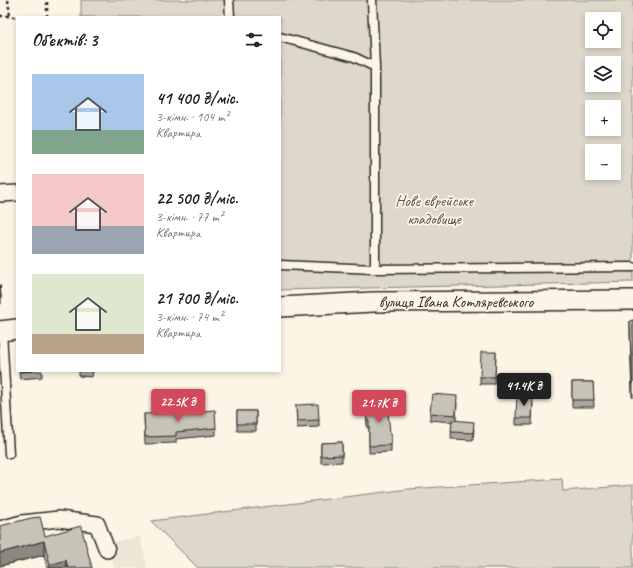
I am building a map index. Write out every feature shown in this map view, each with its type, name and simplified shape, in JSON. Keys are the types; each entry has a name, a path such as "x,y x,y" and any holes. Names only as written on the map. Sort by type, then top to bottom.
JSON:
{"street":[{"path":"0,194 16,193"},
{"name":"вулиця Івана Котляревського","path":"281,307 373,302 633,300"},
{"path":"0,529 22,523 59,519 97,524 107,550"}],"lane":[{"path":"229,0 230,16"},
{"path":"372,0 375,67 375,269"},
{"path":"281,37 354,58 375,67"},
{"path":"281,266 375,269 633,267"},
{"path":"6,330 9,454"}],"path":[{"path":"8,0 10,16"},
{"path":"47,0 47,16"},
{"path":"0,16 16,18"}],"shaded area":[{"path":"140,536 147,568 114,568 109,543"}],"green space":[{"name":"Нове єврейське кладовище","path":"81,0 633,0 633,282 281,290 281,16 81,16"},
{"path":"562,479 563,491 633,485 633,568 198,568 151,521 409,489"}],"building":[{"path":"633,320 633,384 632,384 630,321"},
{"path":"481,352 496,352 495,377 480,377"},
{"path":"572,382 593,382 594,400 572,400"},
{"path":"432,394 457,396 456,415 430,413"},
{"path":"517,395 533,396 532,418 516,418"},
{"path":"387,401 391,445 369,446 369,420 367,421 366,402"},
{"path":"318,404 319,420 297,421 296,405"},
{"path":"215,410 216,428 176,432 176,436 145,437 144,414"},
{"path":"237,411 256,411 256,424 237,424"},
{"path":"452,420 474,422 473,433 451,432"},
{"path":"342,442 342,455 321,456 321,443"},
{"path":"40,517 45,536 81,526 92,568 68,568 66,560 50,565 44,541 0,553 0,526"}]}
